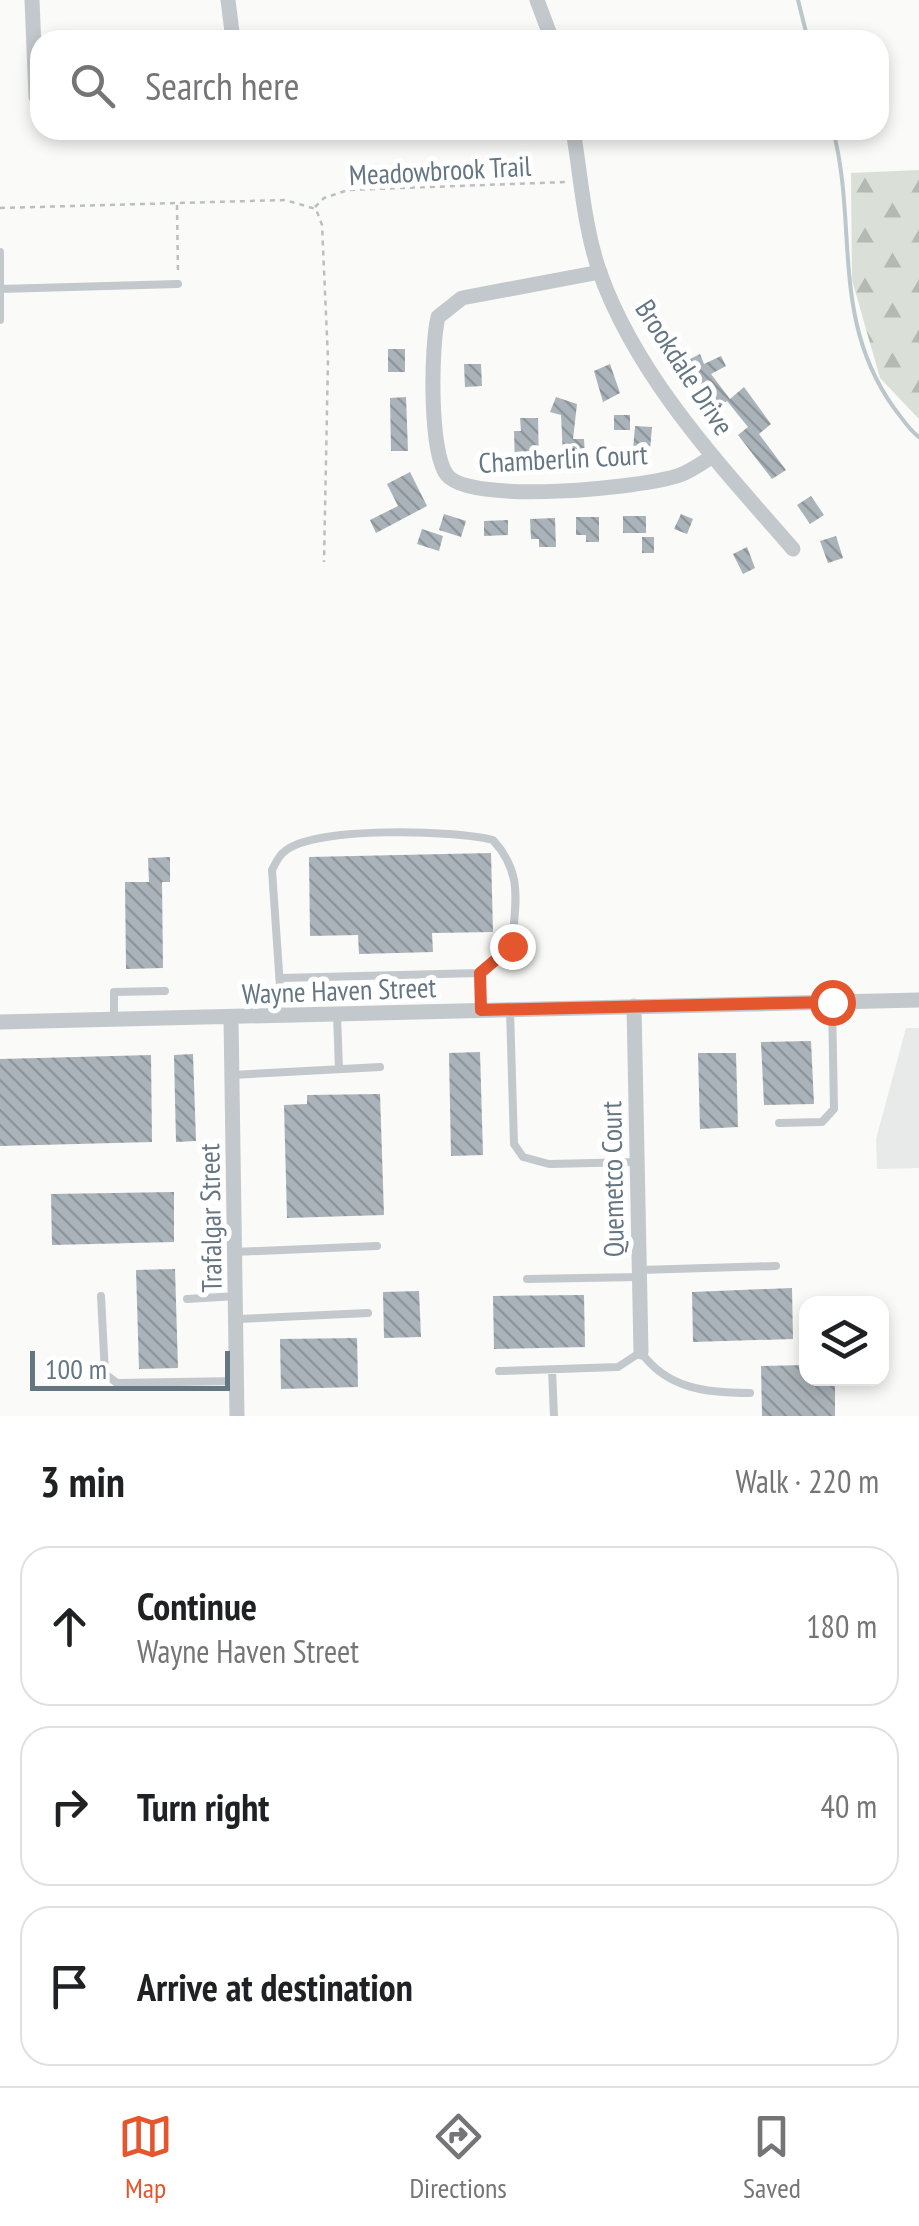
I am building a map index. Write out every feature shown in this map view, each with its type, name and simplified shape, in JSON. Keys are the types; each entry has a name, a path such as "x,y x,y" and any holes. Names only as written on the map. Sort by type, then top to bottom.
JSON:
{"street":[{"path":"32,0 33,30"},
{"path":"228,0 232,30"},
{"path":"537,0 548,30"},
{"name":"Brookdale Drive","path":"575,140 600,272 647,366 713,456 793,549"},
{"name":"Chamberlin Court","path":"600,272 462,298 438,317 432,354 440,456 446,474 459,486 494,491 626,485 682,474 713,456"},
{"name":"Wayne Haven Street","path":"0,1022 919,1000"},
{"name":"Quemetco Court","path":"634,1006 641,1352"},
{"name":"Trafalgar Street","path":"231,1018 237,1416"}],"lane":[{"path":"0,252 0,320"},
{"path":"1,289 178,284"},
{"path":"281,978 480,973 512,946 516,888 512,860 493,840 335,836 304,841 283,852 272,870 282,1016"},
{"path":"480,973 481,1010"},
{"path":"114,1020 114,992 165,991"},
{"path":"780,1122 822,1122 834,1109 832,1002"},
{"path":"510,1009 514,1144 523,1158 548,1164 637,1162"},
{"path":"337,1014 339,1069"},
{"path":"232,1075 380,1067"},
{"path":"235,1252 377,1246"},
{"path":"527,1279 776,1266"},
{"path":"101,1296 105,1374 117,1383 238,1381"},
{"path":"187,1299 237,1296"},
{"path":"237,1319 368,1313"},
{"path":"499,1372 618,1367 641,1352 656,1373 670,1380 712,1393 750,1393"},
{"path":"552,1370 554,1416"}],"path":[{"name":"Meadowbrook Trail","path":"314,208 324,198 348,190 572,182"},
{"path":"0,208 285,200 314,208 322,226 328,358 324,562"},
{"path":"177,204 178,284"}],"shaded area":[{"path":"906,1028 919,1028 919,1168 877,1169 876,1139"}],"green space":[{"path":"919,170 919,419 880,378 852,280 851,173"}],"building":[{"path":"388,349 405,349 405,372 388,372"},
{"path":"700,354 704,364 721,356 726,366 711,374 730,399 744,387 771,424 759,434 786,470 772,479 738,435 748,427 727,401 716,410 686,361"},
{"path":"464,364 481,364 482,386 465,387"},
{"path":"610,364 620,393 603,402 594,371"},
{"path":"406,397 408,451 391,451 390,398"},
{"path":"556,397 577,404 573,439 584,439 585,455 563,456 561,415 550,412"},
{"path":"614,415 630,415 630,430 614,430"},
{"path":"520,418 538,418 539,464 515,465 514,431 521,431"},
{"path":"635,426 652,427 650,450 633,449"},
{"path":"410,472 427,506 376,533 370,520 398,506 387,484"},
{"path":"811,496 824,515 810,524 797,505"},
{"path":"444,514 466,521 461,537 439,530"},
{"path":"681,514 693,519 687,534 674,529"},
{"path":"623,516 646,516 646,533 623,533"},
{"path":"576,517 599,517 599,542 586,542 586,535 576,535"},
{"path":"555,518 556,547 539,547 539,539 531,539 530,519"},
{"path":"508,520 508,535 484,536 484,521"},
{"path":"422,529 443,536 439,551 417,544"},
{"path":"836,536 843,558 828,563 820,541"},
{"path":"642,537 654,537 654,553 642,553"},
{"path":"747,547 755,568 743,574 733,554"},
{"path":"491,853 493,932 432,933 433,952 359,954 358,935 310,936 309,857"},
{"path":"170,857 170,882 162,882 163,968 126,969 125,882 149,882 148,858"},
{"path":"811,1041 814,1104 764,1105 761,1042"},
{"path":"480,1052 483,1155 451,1156 449,1053"},
{"path":"698,1053 736,1053 738,1127 700,1129"},
{"path":"193,1054 196,1141 176,1142 174,1055"},
{"path":"151,1055 152,1142 0,1146 0,1059"},
{"path":"380,1094 384,1215 287,1218 284,1105 307,1104 307,1095"},
{"path":"174,1192 174,1242 52,1245 51,1194"},
{"path":"175,1269 178,1368 139,1369 136,1270"},
{"path":"792,1288 793,1339 693,1342 692,1292"},
{"path":"419,1291 421,1337 384,1338 383,1292"},
{"path":"584,1295 585,1347 494,1349 493,1296"},
{"path":"357,1338 358,1387 281,1389 280,1339"},
{"path":"799,1365 799,1386 835,1386 835,1416 762,1416 761,1366"}],"waterway":[{"path":"798,0 806,30"},
{"path":"835,140 853,306 861,340 874,374 894,408 919,437"}],"route":[{"path":"512,946 480,973 481,1010 832,1002"}]}
